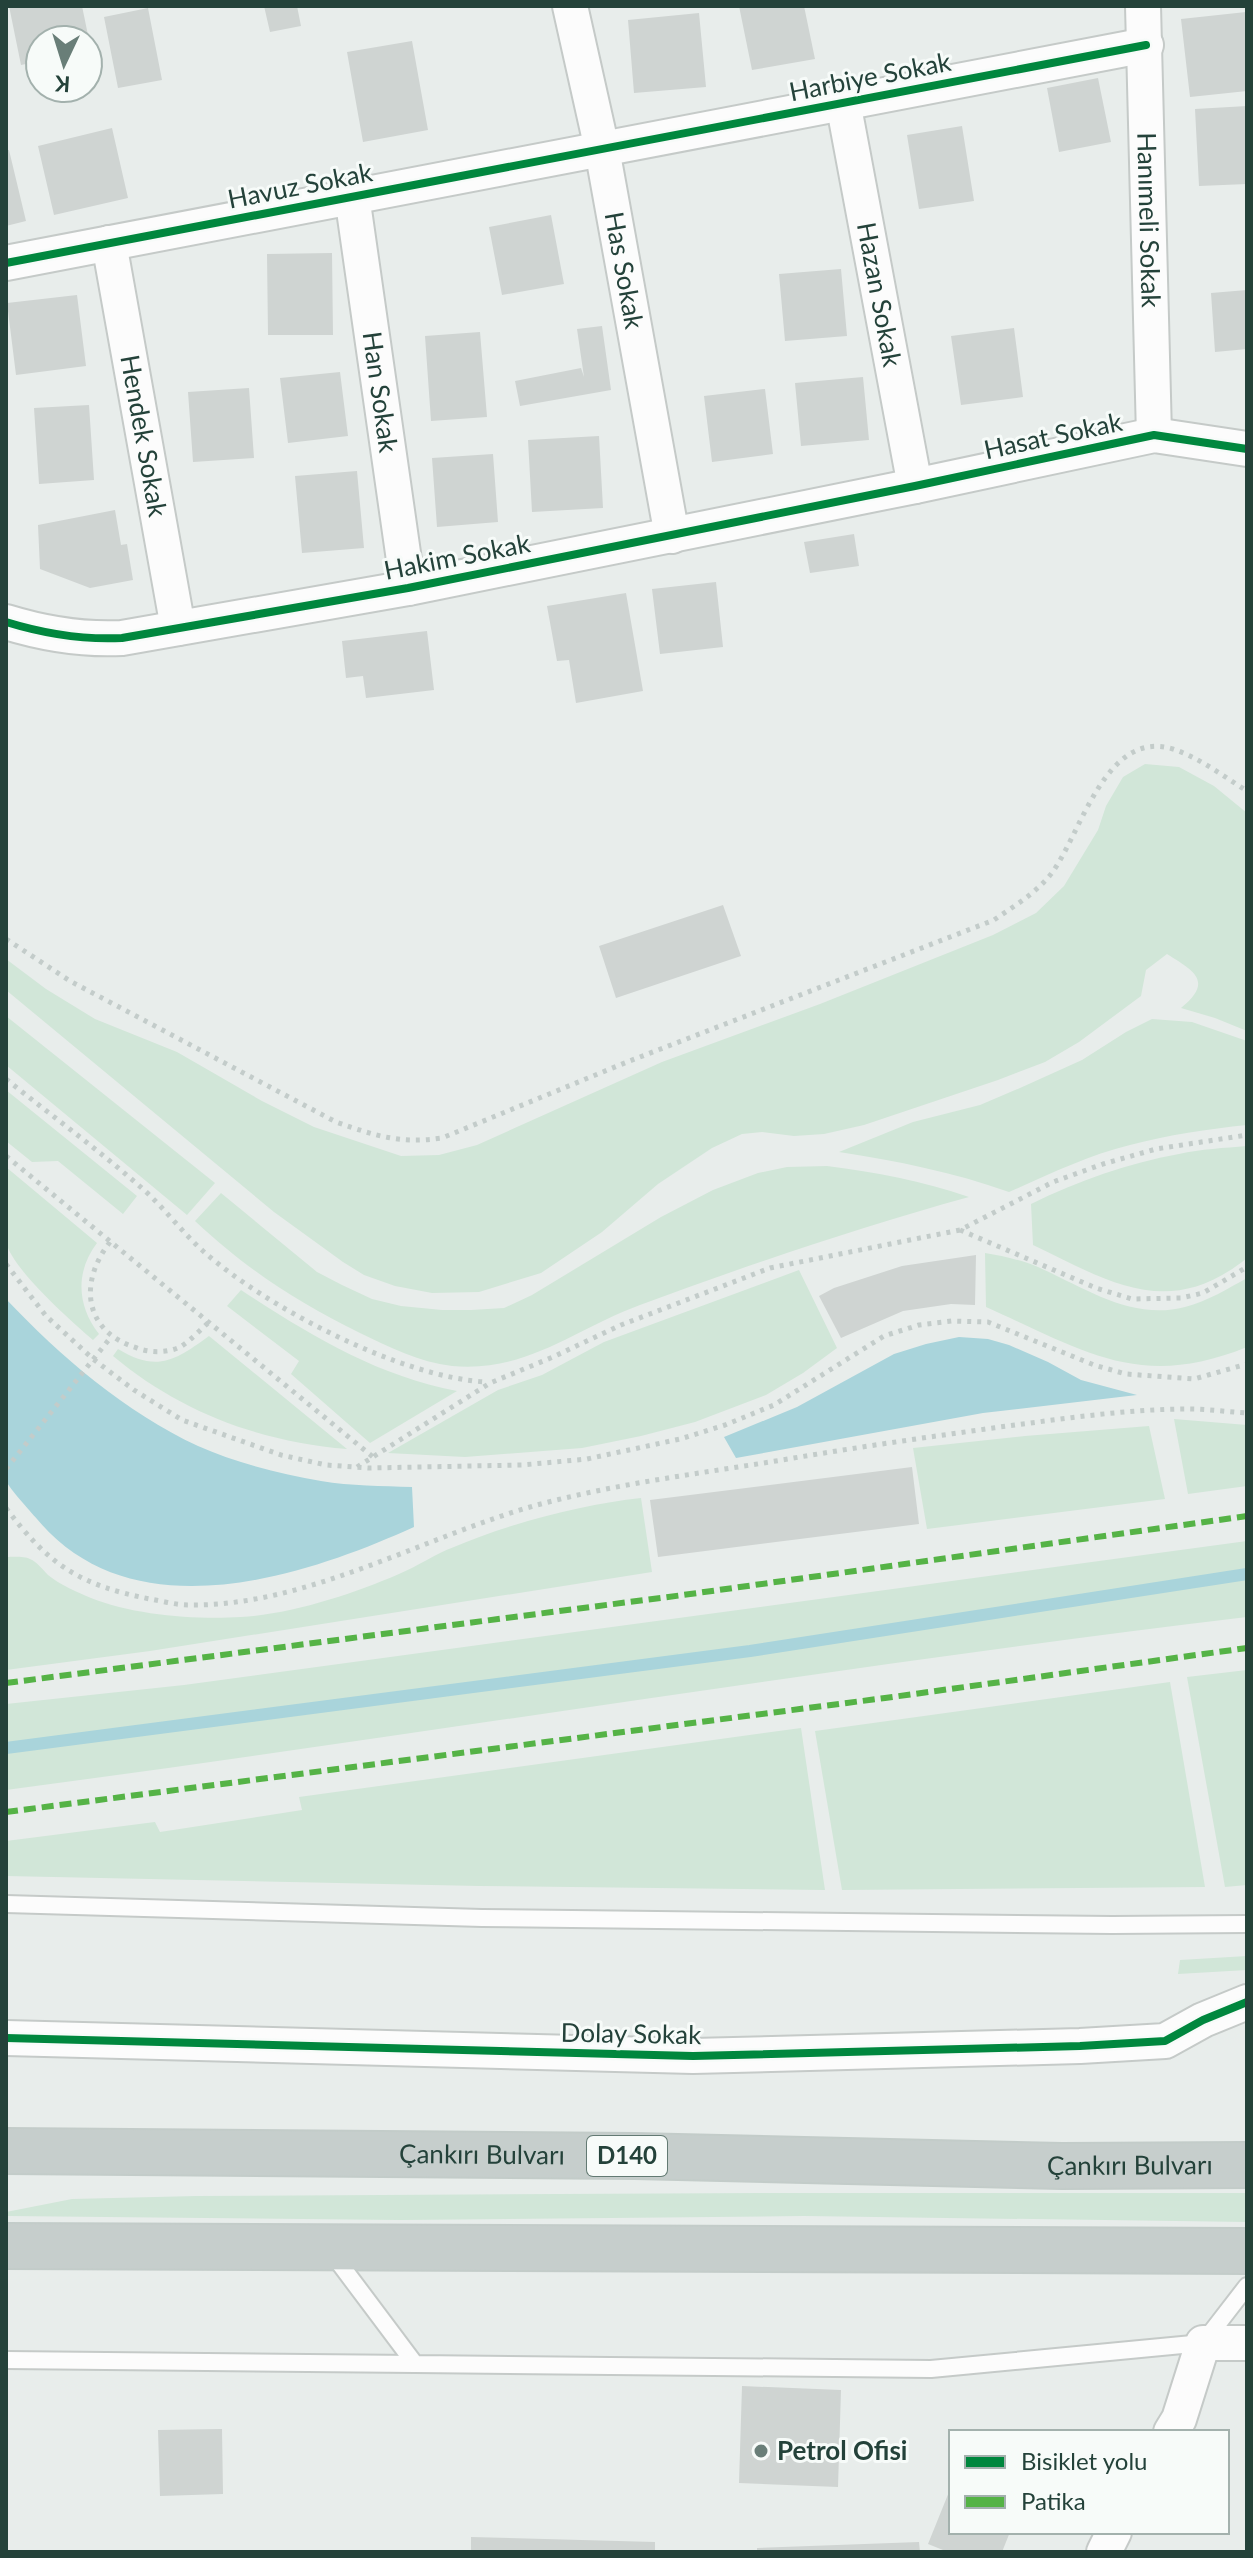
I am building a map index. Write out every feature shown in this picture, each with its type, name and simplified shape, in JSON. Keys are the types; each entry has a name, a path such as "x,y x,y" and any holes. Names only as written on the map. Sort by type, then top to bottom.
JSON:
{"highway":[{"name":"Çankırı Bulvarı","path":"6,2151 635,2156 1062,2166 1247,2165"},
{"path":"6,2246 1247,2251"}],"street":[{"name":"Has Sokak","path":"570,6 602,149 672,536"},
{"name":"Hanımeli Sokak","path":"1143,6 1154,435"},
{"name":"Harbiye Sokak","path":"602,149 1146,45"},
{"name":"Hazan Sokak","path":"843,102 915,486"},
{"name":"Havuz Sokak","path":"6,263 602,149"},
{"name":"Han Sokak","path":"352,196 408,588"},
{"name":"Hendek Sokak","path":"109,243 178,628"},
{"name":"Hasat Sokak","path":"915,486 1154,435 1247,449"},
{"name":"Hakim Sokak","path":"6,622 39,632 88,640 122,638 408,588 915,486"},
{"name":"Dolay Sokak","path":"6,2038 693,2056 1080,2046 1165,2041 1203,2020 1247,2002"},
{"path":"1172,2430 1179,2419 1203,2343 1247,2343"},
{"path":"1104,2552 1113,2534"}],"lane":[{"path":"6,1904 482,1918 1247,1924"},
{"path":"328,2248 415,2364"},
{"path":"6,2360 931,2369 1203,2343 1247,2286"}],"path":[{"path":"6,939 70,981 336,1122 377,1136 415,1142 442,1138 627,1062 994,920 1035,891 1053,872 1106,774 1127,755 1150,748 1170,748 1204,763 1247,791"},
{"path":"6,1079 145,1191 203,1251 286,1310 358,1347 443,1377 490,1383"},
{"path":"357,1467 490,1383 621,1325 770,1268 960,1230 1053,1182 1103,1164 1156,1149 1247,1135"},
{"path":"6,1156 373,1457"},
{"path":"960,1230 1096,1288 1132,1299 1181,1298 1203,1293 1247,1267"},
{"path":"110,1242 98,1256 89,1288 96,1319 111,1337 144,1351 163,1351 180,1347 208,1323"},
{"path":"6,1264 46,1316 93,1359 134,1390 182,1420 281,1455 326,1465 522,1465 587,1459 680,1439 774,1405 884,1336 919,1325 952,1321 988,1322 1094,1365 1126,1374 1194,1379 1247,1364"},
{"path":"6,1469 111,1337"},
{"path":"6,1508 33,1543 56,1563 93,1585 183,1605 226,1605 257,1601 355,1570 537,1505 597,1491 882,1443 1086,1416 1189,1409 1247,1413"}],"green space":[{"path":"1145,764 1179,767 1214,786 1247,813 1247,1031 1181,1008 1197,991 1198,984 1192,971 1167,954 1146,970 1141,996 1079,1042 1045,1062 864,1125 824,1134 742,1134 712,1148 658,1184 602,1232 541,1273 479,1292 432,1293 395,1286 364,1275 343,1262 274,1212 6,990 6,959 46,989 95,1019 177,1052 314,1127 401,1156 439,1155 477,1145 662,1062 820,1004 993,935 1036,913 1064,886 1098,830 1106,806 1123,777"},
{"path":"6,1016 215,1183 187,1215 6,1065"},
{"path":"1152,1019 1192,1022 1247,1041 1247,1125 1173,1135 1114,1149 1009,1192 925,1168 839,1152 913,1122 980,1105 1082,1060"},
{"path":"6,1090 137,1196 123,1214 58,1161 32,1162 6,1141"},
{"path":"1247,1146 1247,1258 1219,1277 1191,1288 1165,1291 1140,1289 1088,1272 1033,1245 1031,1204 1085,1180 1141,1162 1196,1151"},
{"path":"827,1166 899,1178 969,1197 762,1261 640,1305 527,1356 479,1366 452,1366 416,1357 336,1321 254,1270 195,1221 221,1193 317,1272 372,1299 401,1306 442,1310 504,1308 532,1295 661,1217 713,1190 758,1173 787,1167"},
{"path":"6,1167 97,1243 82,1277 86,1312 99,1334 93,1340 44,1294 11,1253 4,1226"},
{"path":"985,1253 1032,1265 1091,1293 1146,1310 1185,1307 1247,1278 1247,1347 1209,1360 1174,1365 1143,1365 1112,1360 1083,1350 986,1307"},
{"path":"799,1270 837,1348 766,1395 695,1422 582,1448 465,1457 388,1453 498,1390 542,1375 604,1342"},
{"path":"241,1290 318,1338 371,1364 398,1375 457,1391 370,1443 291,1374 299,1361 227,1306"},
{"path":"209,1336 347,1449 283,1439 222,1421 166,1393 113,1356 118,1349 144,1360 166,1360 186,1352"},
{"path":"1174,1419 1247,1425 1247,1486 1188,1494"},
{"path":"1149,1426 1165,1499 927,1529 913,1448"},
{"path":"641,1498 652,1572 150,1651 6,1670 6,1557 30,1559 69,1588 126,1609 185,1617 241,1617 281,1612 342,1596 399,1574 447,1550 521,1523 595,1505"},
{"path":"1247,1541 1247,1617 936,1657 6,1790 6,1704 184,1685"},
{"path":"1247,1670 1247,1885 1225,1887 1187,1677"},
{"path":"1170,1682 1205,1887 842,1890 815,1731"},
{"path":"801,1728 825,1890 6,1876 6,1841 155,1822 160,1832 302,1810 299,1797"},
{"path":"1247,1956 1247,1970 1178,1974 1180,1960"},
{"path":"759,2193 1247,2193 1247,2222 804,2216 401,2220 6,2216 6,2212 72,2199"}],"water":[{"path":"6,1299 95,1382 171,1432 228,1458 290,1475 344,1484 412,1487 414,1527 321,1563 270,1577 219,1585 168,1585 120,1576 76,1554 37,1519 6,1481"},
{"path":"959,1337 988,1339 1009,1345 1081,1380 1137,1395 983,1413 736,1458 724,1437 797,1407 894,1354"}],"building":[{"path":"9,6 82,6 86,24 24,24 24,64 21,65"},
{"path":"264,6 297,6 301,26 270,32"},
{"path":"739,6 804,6 815,59 752,70"},
{"path":"148,8 162,80 118,88 104,17"},
{"path":"1246,12 1247,91 1190,97 1181,19"},
{"path":"699,13 706,87 634,93 628,20"},
{"path":"412,41 428,130 363,142 347,52"},
{"path":"1098,78 1111,142 1059,152 1047,88"},
{"path":"1247,106 1247,184 1199,186 1195,109"},
{"path":"962,126 974,201 919,209 907,135"},
{"path":"112,128 128,198 54,215 38,146"},
{"path":"6,150 9,150 26,221 6,226"},
{"path":"551,215 564,284 502,295 489,227"},
{"path":"332,253 333,335 268,335 267,254"},
{"path":"841,269 847,336 785,341 779,274"},
{"path":"1247,290 1247,349 1215,352 1211,293"},
{"path":"77,295 86,366 16,375 7,303"},
{"path":"602,326 611,390 520,406 515,381 581,368 584,377 577,329"},
{"path":"1014,328 1023,397 961,405 951,336"},
{"path":"480,332 487,417 431,421 425,336"},
{"path":"340,372 348,436 288,443 280,378"},
{"path":"863,377 869,440 801,446 795,383"},
{"path":"249,388 254,458 193,462 188,392"},
{"path":"765,389 773,454 712,462 704,396"},
{"path":"89,405 94,480 39,484 34,408"},
{"path":"599,436 603,508 532,512 528,440"},
{"path":"493,454 498,522 437,527 432,458"},
{"path":"357,471 364,548 302,553 295,476"},
{"path":"115,510 121,545 127,544 133,580 90,588 40,569 38,525"},
{"path":"854,534 859,566 810,573 804,542"},
{"path":"716,582 723,647 660,654 652,589"},
{"path":"626,593 643,691 576,703 569,660 557,661 547,606"},
{"path":"427,631 434,690 366,698 363,676 346,678 342,641"},
{"path":"723,905 741,956 616,998 599,946"},
{"path":"976,1255 975,1305 951,1304 903,1311 841,1338 819,1296 834,1288 902,1266"},
{"path":"912,1467 919,1524 658,1557 650,1500"},
{"path":"742,2386 841,2390 838,2487 739,2483"},
{"path":"222,2429 223,2494 160,2496 158,2430"},
{"path":"949,2492 949,2534 1009,2534 1002,2552 948,2552 928,2544"},
{"path":"471,2537 655,2542 655,2552 471,2552"},
{"path":"919,2542 920,2552 757,2552 757,2548"}],"waterway":[{"path":"6,1748 750,1651 1247,1574"}],"marked path":[{"path":"6,1683 683,1595 1247,1516"},
{"path":"6,1812 1247,1648"}],"cycle path":[{"path":"6,263 1146,45"},
{"path":"6,622 64,635 122,638 408,588 1154,435 1247,449"},
{"path":"6,2038 693,2056 1080,2046 1165,2041 1203,2020 1247,2002"}],"place":[{"name":"Petrol Ofisi","path":"761,2451"}]}
